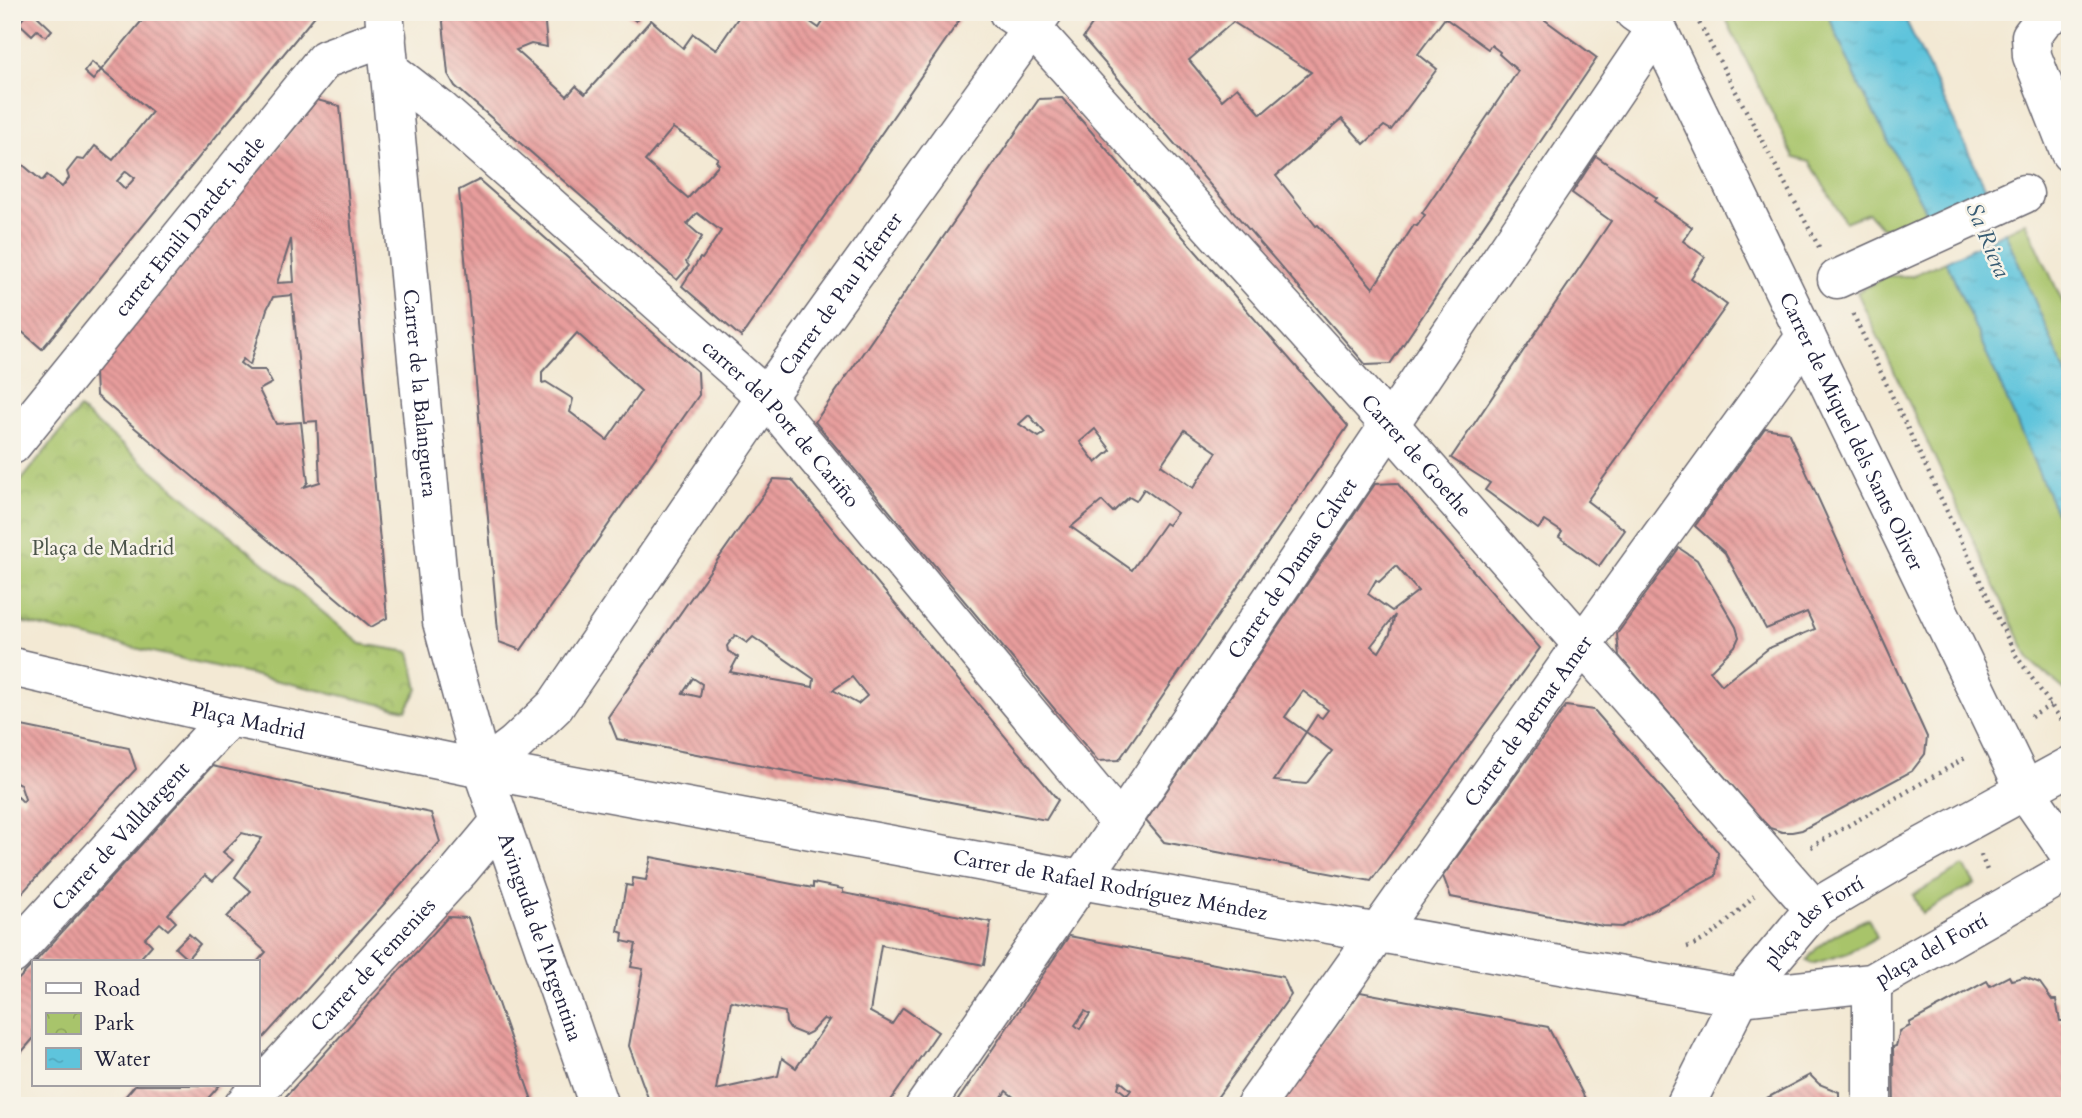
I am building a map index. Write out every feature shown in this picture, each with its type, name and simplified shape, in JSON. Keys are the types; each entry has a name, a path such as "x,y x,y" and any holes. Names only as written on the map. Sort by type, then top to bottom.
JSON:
{"street":[{"name":"Carrer de Pau Piferrer","path":"482,769 514,745 555,706 1027,18"},
{"name":"Carrer de Goethe","path":"1027,18 1389,424 1814,909"},
{"name":"Carrer de Damas Calvet","path":"925,1106 1120,823 1660,18"},
{"name":"Carrer de Miquel dels Sants Oliver","path":"1660,18 1805,337 1999,737 2025,790 2070,855"},
{"path":"2043,24 2032,56 2070,153"},
{"name":"carrer del Port de Cariño","path":"388,40 453,120 766,397 1120,823"},
{"name":"carrer Emili Darder, batle","path":"20,419 325,59 388,40"},
{"name":"Carrer de la Balanguera","path":"388,40 442,622 482,769"},
{"path":"1837,279 2024,194"},
{"name":"Carrer de Bernat Amer","path":"1255,1106 1582,645 1805,337"},
{"name":"Plaça Madrid","path":"12,667 229,717 482,769"},
{"name":"Carrer de Valldargent","path":"12,955 229,717"},
{"path":"1969,821 2070,766"},
{"name":"Avinguda de l'Argentina","path":"482,769 599,1106"},
{"name":"Carrer de Rafael Rodríguez Méndez","path":"482,769 1081,880 1740,997"},
{"name":"plaça des Fortí","path":"1685,1106 1740,997 1814,909 1969,821"},
{"name":"Carrer de Femenies","path":"243,1106 450,882 500,822"},
{"name":"plaça del Fortí","path":"1740,997 1872,983 2070,870"},
{"path":"1872,983 1872,1106"}],"path":[{"path":"1660,18 1698,19 1837,279 2015,654 2070,732"},
{"path":"1684,948 1696,945 1731,918 1797,855 1944,771 2051,705"},
{"path":"1969,821 1986,870 2008,905"}],"green space":[{"path":"1719,12 1827,12 1860,87 1928,216 1895,231 1881,227 1868,213 1845,222 1810,162 1794,158 1725,17"},
{"path":"2026,222 2070,318 2070,383 2005,232"},
{"path":"1946,261 2070,544 2070,688 2065,690 2030,661 1857,292 1886,276 1911,276"},
{"name":"Plaça de Madrid","path":"79,409 361,644 410,652 418,689 406,710 12,620 12,492"},
{"path":"1964,866 1975,884 1922,913 1913,895"},
{"path":"1868,918 1877,937 1848,953 1812,964 1807,961 1826,941"}],"water":[{"path":"1827,12 1902,12 1986,189 1928,216 1860,87"},
{"path":"2005,232 2070,383 2070,544 1946,261"}],"building":[{"path":"12,12 33,12 52,30 46,37 37,30 32,35 19,23 24,17 20,13 12,23"},
{"path":"149,12 318,12 42,349 12,323 12,177 23,165 42,181 47,175 62,187 69,178 67,172 77,159 84,160 95,146 113,160 152,112 101,70","holes":["126,171 135,178 125,189 117,181"]},
{"path":"442,12 544,12 547,47 531,44 516,50 567,96 576,86 585,94 651,20 683,48 693,34 716,50 742,12 796,12 819,28 828,14 825,12 946,12 959,21 741,337 682,286 721,231 697,213 687,224 702,237 686,262 689,266 677,280 455,86 448,74","holes":["673,128 718,158 716,161 719,164 688,198 645,161"]},
{"path":"624,12 642,12 636,21"},
{"path":"1101,12 1534,12 1597,58 1390,364 1366,365 1083,38","holes":["1445,18 1488,49 1491,45 1518,71 1422,213 1425,215 1417,226 1414,225 1373,288 1318,225 1316,226 1276,176 1342,119 1364,144 1384,126 1391,130 1437,69 1418,54","1233,22 1311,72 1261,114 1237,87 1222,100 1189,60"]},
{"path":"92,62 101,70 93,80 84,72"},
{"path":"1062,98 1348,426 1119,760 1098,761 815,422 1039,99","holes":["1029,415 1045,433 1039,437 1019,424","1095,429 1111,450 1096,463 1080,442","1185,430 1217,452 1193,488 1161,465","1144,489 1177,513 1168,525 1165,523 1132,570 1071,527 1102,501 1113,512 1129,497 1136,501"]},
{"path":"317,100 340,106 387,618 371,627 96,395 95,372","holes":["291,239 294,282 277,283","292,295 304,422 317,421 320,482 304,487 308,482 301,422 276,424 259,390 272,383 265,370 249,370 240,363 243,359 250,365 273,297"]},
{"path":"1596,156 1657,198 1654,201 1692,227 1683,241 1705,257 1691,278 1727,305 1587,501 1625,530 1599,566 1559,537 1562,532 1545,521 1538,529 1485,490 1490,483 1451,458 1611,221 1572,193"},
{"path":"479,180 698,372 699,395 521,650 499,642 459,190","holes":["577,333 641,391 607,440 570,412 573,399 546,382 542,383 542,372"]},
{"path":"1765,428 1788,432 1927,737 1925,754 1912,771 1802,830 1792,832 1770,828 1763,821 1619,656 1617,634 1679,548 1697,560 1736,627 1739,637 1735,646 1710,671 1722,685 1769,648 1815,629 1807,612 1766,629 1725,553 1695,526"},
{"path":"774,479 792,480 1058,800 1046,820 617,739 608,717","holes":["735,635 747,643 753,637 814,679 813,687 730,672 738,657 728,651 727,646","852,677 867,696 858,704 833,690","693,678 702,684 700,697 683,693"]},
{"path":"1397,483 1540,648 1371,881 1164,842 1146,821 1375,484","holes":["1396,566 1418,591 1392,611 1368,594 1376,580 1379,582","1395,615 1390,634 1379,652 1371,646","1303,691 1328,710 1322,718 1317,715 1306,732 1285,717","1306,732 1332,751 1306,784 1274,781"]},
{"path":"1566,706 1594,710 1718,852 1716,876 1622,927 1603,926 1451,897 1443,876"},
{"path":"12,724 129,748 136,769 12,904 12,803 18,797 23,802 25,799 20,784 16,782 12,795"},
{"path":"212,766 431,813 440,842 259,1043 259,960 266,952 227,917 251,891 235,877 262,838 242,833 223,852 233,860 213,881 205,875 168,914 176,922 168,930 160,923 145,938 152,945 139,960 37,960"},
{"path":"651,857 813,888 813,883 843,889 843,893 991,922 984,965 881,945 870,1012 892,1024 903,1008 938,1032 887,1106 795,1106 789,1102 787,1106 651,1106 629,1046 643,969 631,967 636,944 622,941 623,933 618,931 626,885 632,886 633,878 646,880","holes":["731,1001 785,1012 786,1023 790,1029 805,1035 823,1019 829,1020 796,1068 782,1058 778,1076 716,1090"]},
{"path":"448,917 468,918 534,1106 277,1106"},
{"path":"189,934 200,944 187,959 175,948"},
{"path":"1069,936 1283,977 1291,995 1211,1106 1104,1106 1103,1102 1088,1106 1025,1106 1006,1091 996,1106 954,1106","holes":["1085,1011 1090,1014 1080,1029 1075,1025","1120,1081 1131,1090 1127,1095 1118,1088"]},
{"path":"32,965 32,1040 12,1063 12,986"},
{"path":"2009,976 2011,980 2024,977 2040,983 2052,1000 2056,1000 2060,1021 2064,1021 2070,1057 2070,1106 1894,1106 1893,1047 1896,1046 1900,1031 1910,1026 1909,1023 1987,981 1990,986"},
{"path":"1360,992 1548,1027 1589,1106 1278,1106"},
{"path":"1810,1075 1819,1084 1839,1092 1839,1106 1752,1106"},
{"path":"134,1086 219,1086 201,1106 117,1106"}],"water label":[{"name":"Sa Riera","path":"1988,240"}]}
